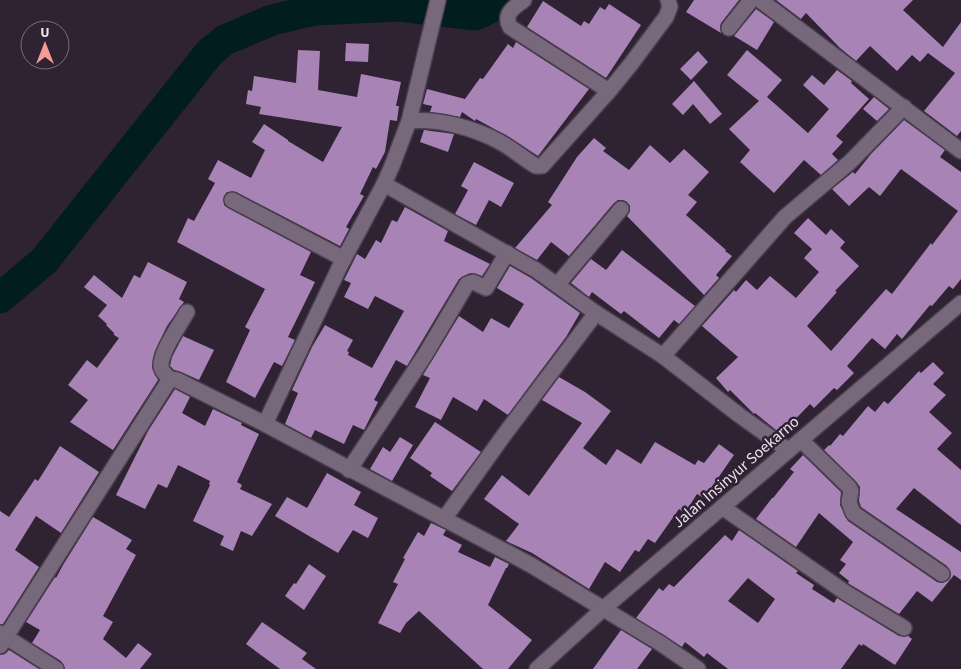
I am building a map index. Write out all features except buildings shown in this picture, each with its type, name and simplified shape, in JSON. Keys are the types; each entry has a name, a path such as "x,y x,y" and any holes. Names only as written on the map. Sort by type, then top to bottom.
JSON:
{"street":[{"path":"265,424 344,259 384,184 409,121 438,0"},
{"path":"524,0 508,15 510,27 609,91"},
{"path":"409,121 433,122 470,130 500,142 534,165 542,166 609,91 666,17 670,7 668,0"},
{"path":"730,28 751,0"},
{"path":"760,0 961,151"},
{"path":"663,356 785,217 850,162 904,107"},
{"path":"384,184 507,253 557,285 596,313 663,356 788,450"},
{"path":"232,200 344,259"},
{"path":"557,285 621,209"},
{"path":"349,470 425,355 467,284 473,282 486,288 507,253"},
{"name":"Jalan Insinyur Soekarno","path":"536,669 603,609 961,303"},
{"path":"187,312 165,352 161,365 162,370 170,379 177,380 265,424 531,565 660,643 698,669"},
{"path":"444,519 504,435 596,313"},
{"path":"56,669 2,639 170,379"},
{"path":"801,440 851,490 848,502 853,514 942,574"},
{"path":"722,507 846,594 904,628"}],"waterway":[{"path":"0,298 44,261 210,52 225,40 272,20 315,10 399,6 475,15 505,0"}]}
